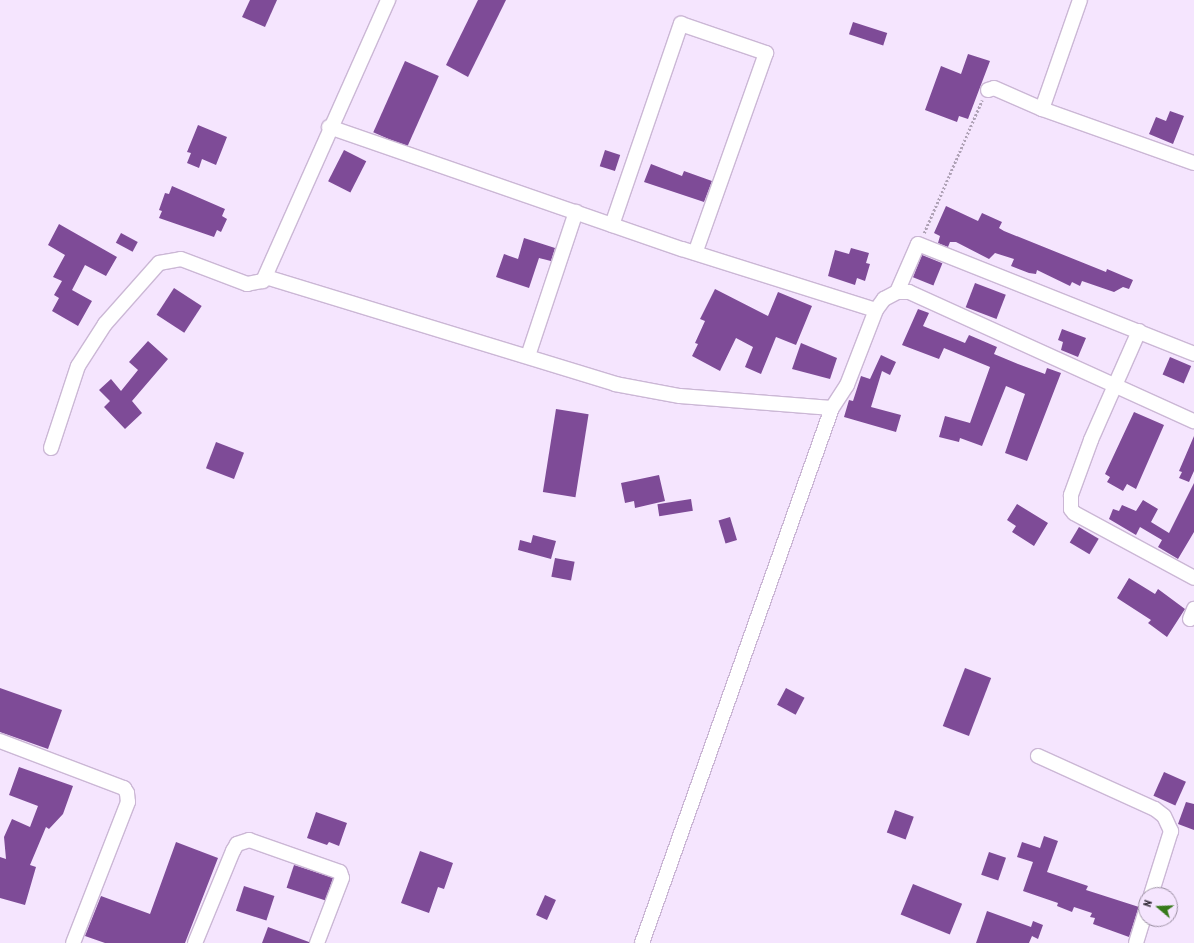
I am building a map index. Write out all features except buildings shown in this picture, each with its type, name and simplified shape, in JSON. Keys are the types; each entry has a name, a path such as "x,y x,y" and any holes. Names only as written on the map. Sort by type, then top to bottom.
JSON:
{"street":[{"path":"50,448 78,366 105,324 159,263 170,259 181,259 251,284 259,284 268,271 329,127 388,0"},
{"path":"1042,109 1080,0"},
{"path":"612,225 681,24 766,53 694,253"},
{"path":"988,90 994,88 1042,109 1194,163"},
{"path":"329,127 694,253 876,310"},
{"path":"528,356 576,212"},
{"path":"898,292 918,244 1194,354"},
{"path":"268,271 615,384 680,396 832,408"},
{"path":"642,943 832,408 847,385 876,310 884,299 898,292 909,292 1194,421"},
{"path":"1139,331 1091,440 1071,495 1071,509 1074,513 1194,578"},
{"path":"0,741 124,788 127,793 128,802 73,943"},
{"path":"1038,756 1155,809 1164,816 1171,830 1153,887"},
{"path":"195,943 236,844 249,840 340,872 342,878 317,943"},
{"path":"1136,943 1141,927"}],"path":[{"path":"918,244 988,90"}]}
